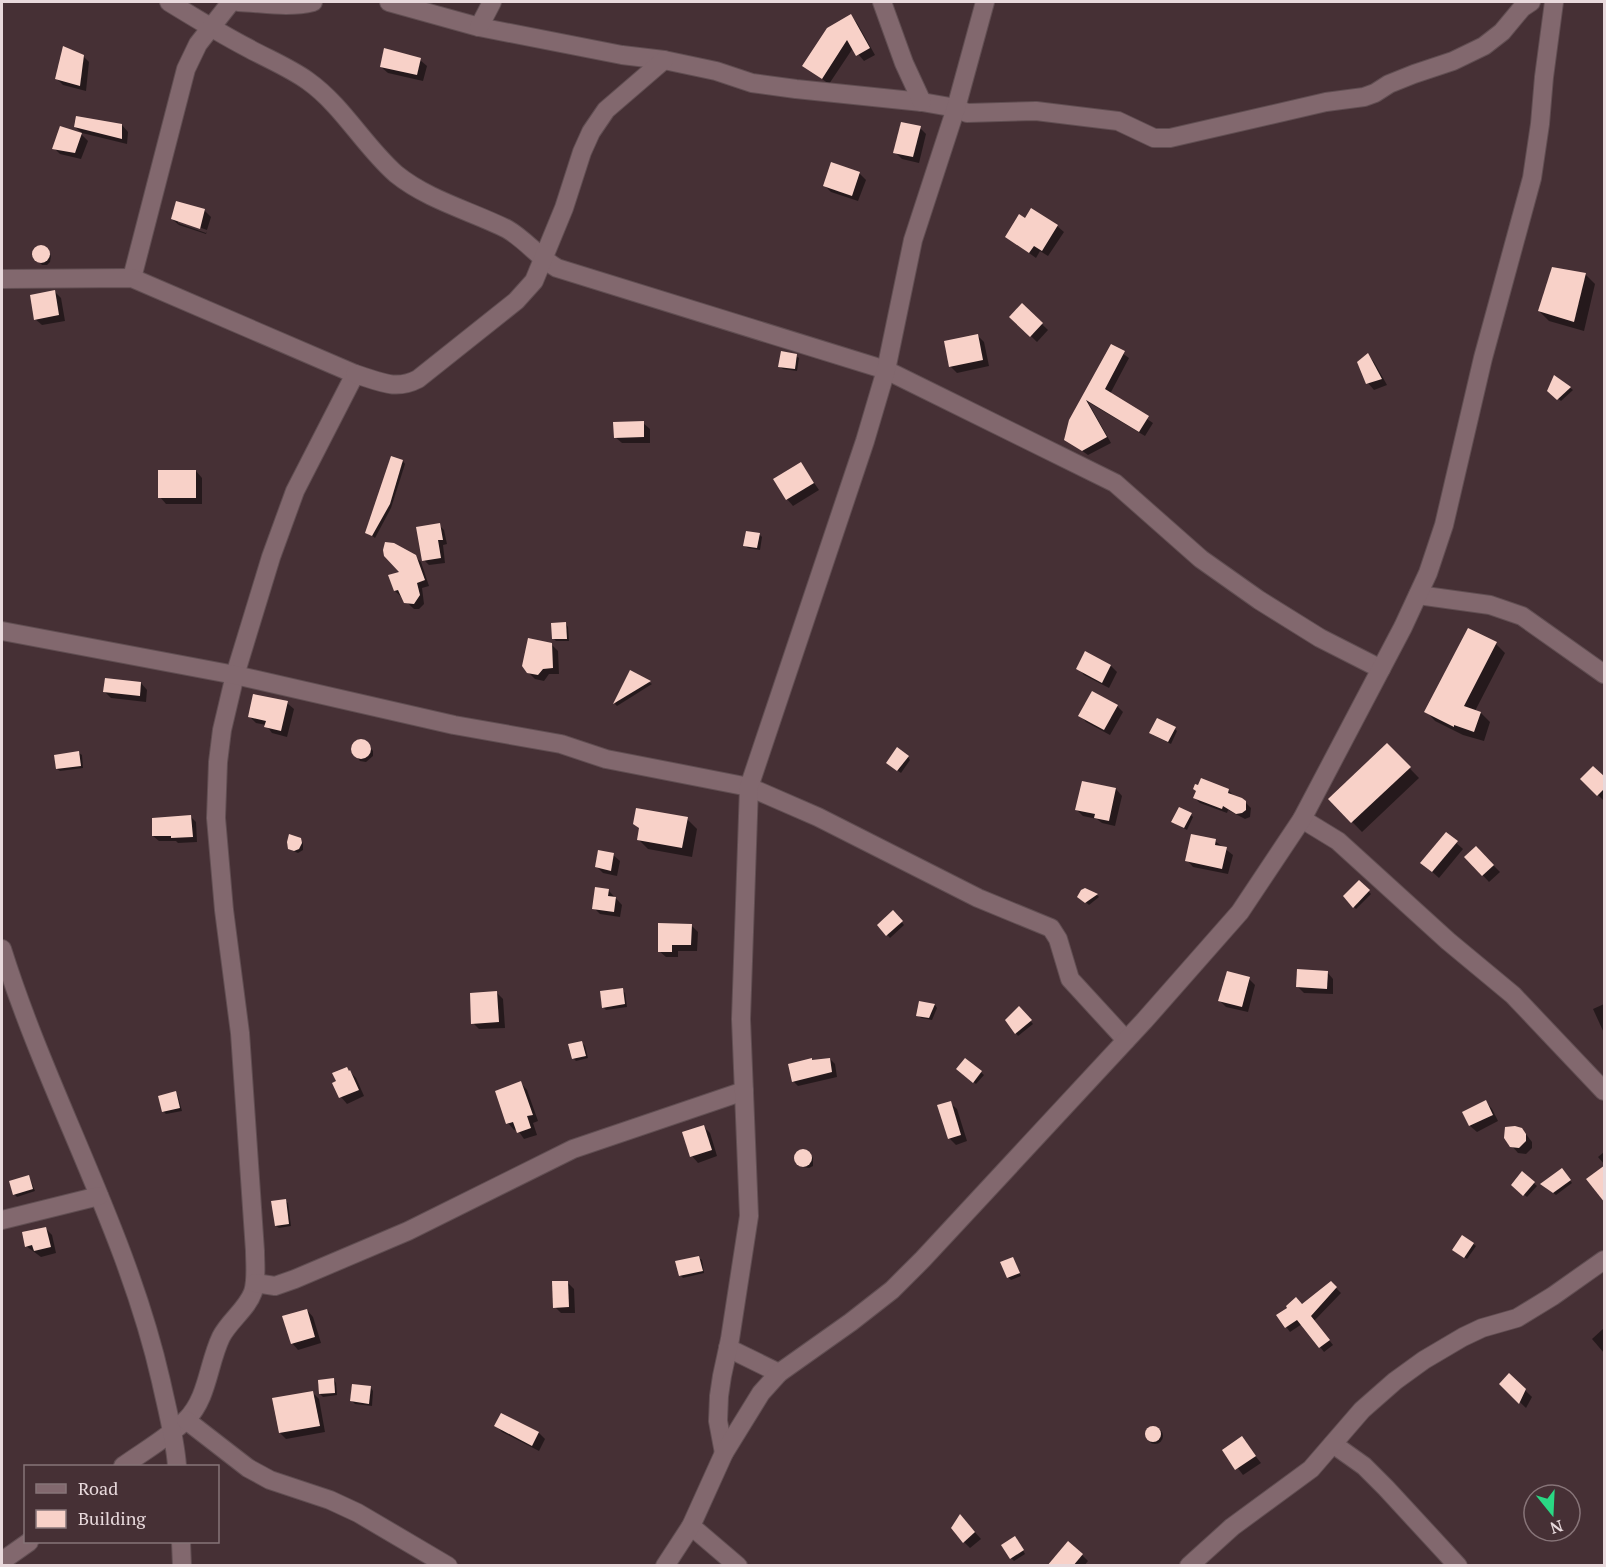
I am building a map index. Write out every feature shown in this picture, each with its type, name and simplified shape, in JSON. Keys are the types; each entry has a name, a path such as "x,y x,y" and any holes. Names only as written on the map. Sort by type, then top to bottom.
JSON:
{"street":[{"path":"169,2 210,28 309,81 344,114 382,161 399,176 507,230 528,243 543,260 570,272 886,370 1115,483 1201,559 1259,600 1320,638 1381,669"},
{"path":"132,279 186,69 198,44 231,2"},
{"path":"238,2 285,5 313,2"},
{"path":"389,2 479,27 622,55 664,60 716,71 752,83 796,90 922,102 956,108 967,113 1036,111 1118,121 1154,138 1170,138 1326,102 1364,97 1406,77 1453,61 1484,46 1502,32 1531,2"},
{"path":"479,27 492,2"},
{"path":"882,2 904,63 922,102"},
{"path":"724,1453 718,1421 722,1376 748,1216 741,1019 749,787 865,441 886,370 913,240 956,108 985,2"},
{"path":"665,1566 691,1526 724,1453 761,1393 779,1373 892,1290 923,1259 1126,1040 1240,912 1302,819 1403,627 1428,573 1444,525 1483,358 1532,178 1554,2"},
{"path":"2,279 132,279 355,374 400,386 418,379 516,301 534,281 564,208 591,132 606,111 664,60"},
{"path":"126,1465 178,1426 202,1395 216,1347 253,1293 255,1283 251,1177 240,1033 224,910 216,818 218,762 222,730 235,675 271,557 295,491 355,374"},
{"path":"1418,595 1490,605 1522,616 1605,674"},
{"path":"2,631 235,675 454,724 561,744 606,759 749,787 818,817 978,897 1051,928 1058,939 1070,979 1126,1040"},
{"path":"1302,819 1338,842 1448,941 1513,995 1605,1091"},
{"path":"2,949 25,1017 122,1252 178,1426 177,1465"},
{"path":"255,1283 275,1286 295,1279 399,1235 573,1149 744,1091"},
{"path":"2,1220 99,1196"},
{"path":"1189,1566 1232,1527 1311,1469 1362,1410 1395,1381 1424,1360 1482,1328 1517,1318 1605,1260"},
{"path":"728,1348 779,1373"},
{"path":"178,1426 270,1480 330,1500 349,1509 448,1566"},
{"path":"1333,1444 1364,1466 1458,1566"},
{"path":"691,1526 738,1566"},
{"path":"2,1561 28,1543"},
{"path":"181,1543 182,1566"}],"building":[{"path":"851,14 870,48 856,56 847,40 822,79 802,66 827,28"},
{"path":"63,46 84,55 80,86 55,79"},
{"path":"384,48 421,58 417,75 380,67"},
{"path":"76,116 122,124 122,139 74,127"},
{"path":"901,122 921,126 913,157 893,153"},
{"path":"60,126 82,133 75,153 52,149"},
{"path":"831,162 860,172 852,196 823,186"},
{"path":"176,201 205,209 200,229 171,219"},
{"path":"1031,208 1058,225 1042,251 1034,246 1029,253 1005,237 1019,214 1025,218"},
{"path":"41,245 47,248 50,254 47,260 41,263 35,260 32,254 35,248"},
{"path":"1552,267 1586,273 1574,322 1538,311"},
{"path":"55,290 59,315 34,320 30,295"},
{"path":"1022,303 1043,323 1030,337 1009,317"},
{"path":"978,334 983,360 949,367 944,341"},
{"path":"1111,344 1125,351 1105,389 1149,416 1139,432 1086,400 1107,437 1082,451 1064,440 1069,420"},
{"path":"781,351 797,354 795,369 778,367"},
{"path":"1368,353 1382,379 1366,384 1357,362"},
{"path":"1554,375 1571,387 1557,400 1547,391"},
{"path":"644,421 644,437 614,438 613,422"},
{"path":"391,456 403,460 390,504 372,536 365,533"},
{"path":"801,462 814,483 786,500 773,479"},
{"path":"158,470 196,470 196,498 158,498"},
{"path":"440,523 443,540 438,540 441,558 422,561 416,527"},
{"path":"746,531 760,533 757,548 743,546"},
{"path":"385,542 394,543 416,555 425,580 417,583 420,595 414,604 404,603 398,590 394,591 388,575 399,572 384,556"},
{"path":"566,622 567,639 552,639 551,623"},
{"path":"1468,628 1497,642 1464,706 1481,712 1474,732 1454,725 1454,727 1424,712"},
{"path":"528,638 552,643 553,668 543,669 538,675 527,673 522,666"},
{"path":"1085,651 1111,665 1102,683 1076,669"},
{"path":"630,670 651,681 613,704"},
{"path":"105,678 141,682 140,696 103,692"},
{"path":"1092,691 1118,705 1104,730 1078,716"},
{"path":"253,694 288,701 281,731 264,727 266,721 248,717"},
{"path":"1157,718 1176,727 1168,742 1149,733"},
{"path":"357,739 365,739 371,745 371,753 365,759 357,759 351,753 351,745"},
{"path":"1387,743 1411,767 1351,823 1328,799"},
{"path":"897,747 909,756 897,771 886,763"},
{"path":"79,751 81,766 56,769 54,755"},
{"path":"1593,766 1605,777 1605,788 1597,796 1580,779"},
{"path":"1201,778 1229,789 1228,793 1242,798 1246,801 1246,810 1236,814 1223,806 1222,809 1193,798 1196,791 1193,789 1195,784 1198,785"},
{"path":"1082,781 1116,788 1109,821 1094,818 1095,814 1075,810"},
{"path":"1179,807 1192,813 1184,828 1171,822"},
{"path":"636,808 688,817 682,848 637,840 639,828 633,824"},
{"path":"191,815 193,837 152,836 152,818"},
{"path":"1446,832 1458,841 1432,872 1420,863"},
{"path":"289,834 301,838 302,843 299,849 294,851 288,849"},
{"path":"1191,834 1216,839 1215,845 1227,847 1222,869 1185,861"},
{"path":"1476,846 1494,865 1482,876 1464,857"},
{"path":"598,850 614,853 611,871 595,867"},
{"path":"1359,880 1370,890 1353,908 1343,896"},
{"path":"595,887 609,889 608,896 616,897 614,912 592,909"},
{"path":"1085,888 1098,894 1085,903 1077,897"},
{"path":"893,910 903,921 886,936 877,925"},
{"path":"658,923 692,924 691,945 672,945 672,952 658,952"},
{"path":"1297,969 1328,971 1327,989 1296,987"},
{"path":"1227,971 1250,977 1242,1007 1218,1001"},
{"path":"623,988 625,1004 602,1008 600,991"},
{"path":"497,991 499,1022 471,1024 470,993"},
{"path":"919,1001 935,1004 929,1018 916,1016"},
{"path":"1019,1006 1032,1020 1015,1034 1005,1020"},
{"path":"582,1041 586,1056 572,1059 568,1044"},
{"path":"812,1058 812,1060 830,1058 832,1072 792,1082 788,1064"},
{"path":"965,1058 982,1071 973,1083 956,1069"},
{"path":"347,1067 359,1090 339,1098 332,1083 336,1081 332,1073"},
{"path":"521,1081 533,1115 527,1116 531,1128 517,1133 513,1122 506,1124 495,1091"},
{"path":"176,1091 180,1108 162,1112 158,1096"},
{"path":"1486,1100 1493,1115 1469,1126 1462,1112"},
{"path":"951,1101 961,1135 948,1139 937,1105"},
{"path":"704,1125 712,1150 690,1157 682,1132"},
{"path":"1505,1127 1522,1128 1526,1134 1526,1141 1519,1148 1510,1147 1504,1138"},
{"path":"803,1149 809,1152 812,1158 809,1164 803,1167 797,1164 794,1158 797,1152"},
{"path":"1605,1165 1605,1203 1586,1179"},
{"path":"1562,1168 1571,1180 1553,1193 1540,1184"},
{"path":"1522,1171 1535,1182 1523,1196 1511,1185"},
{"path":"29,1175 33,1189 13,1195 9,1181"},
{"path":"286,1199 289,1224 275,1226 271,1201"},
{"path":"46,1227 51,1247 34,1251 32,1245 25,1247 22,1232"},
{"path":"1462,1235 1474,1243 1464,1258 1452,1250"},
{"path":"699,1256 703,1271 679,1276 675,1261"},
{"path":"1013,1257 1020,1273 1007,1278 1000,1262"},
{"path":"552,1281 568,1281 569,1307 553,1308"},
{"path":"1331,1281 1337,1287 1311,1316 1330,1340 1319,1348 1297,1320 1285,1328 1276,1315 1287,1308 1286,1306 1296,1297 1302,1304"},
{"path":"307,1309 315,1337 291,1344 282,1316"},
{"path":"1509,1373 1526,1389 1519,1404 1499,1384"},
{"path":"334,1378 335,1393 319,1394 318,1380"},
{"path":"352,1384 371,1386 369,1404 350,1401"},
{"path":"313,1391 320,1426 279,1433 272,1398"},
{"path":"501,1413 539,1432 532,1446 494,1426"},
{"path":"1153,1426 1159,1428 1161,1434 1159,1440 1153,1442 1147,1440 1145,1434 1147,1428"},
{"path":"1242,1436 1256,1456 1235,1470 1222,1450"},
{"path":"960,1514 975,1532 963,1543 951,1528"},
{"path":"1015,1536 1024,1550 1010,1559 1001,1545"},
{"path":"1068,1541 1083,1554 1073,1566 1047,1566"}]}
